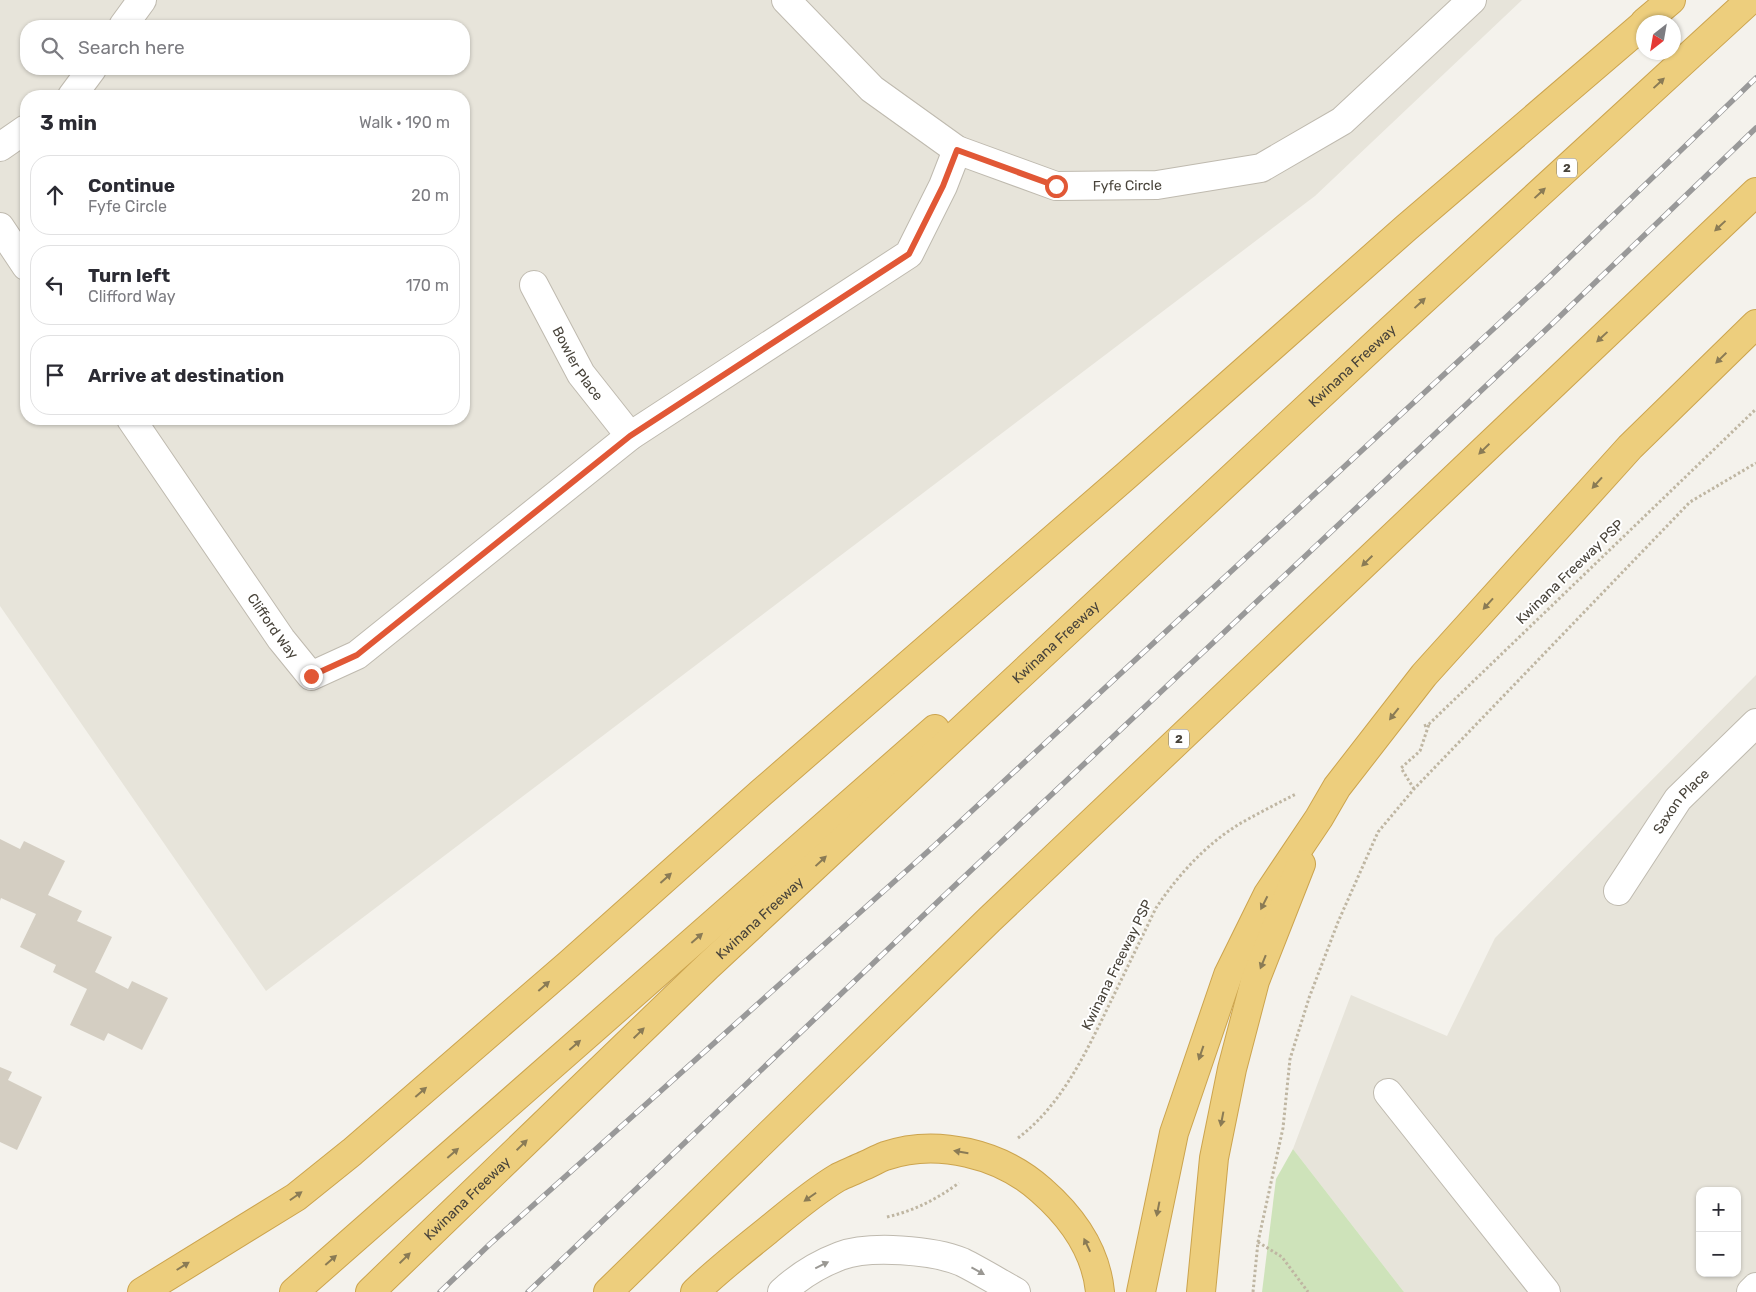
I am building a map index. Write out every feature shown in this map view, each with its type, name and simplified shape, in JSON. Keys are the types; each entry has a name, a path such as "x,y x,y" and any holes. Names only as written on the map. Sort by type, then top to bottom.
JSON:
{"highway":[{"path":"1653,15 1671,0"},
{"name":"Kwinana Freeway","path":"370,1292 707,967 1384,336 1750,0"},
{"path":"142,1292 296,1197 352,1152 1127,475 1406,228 1636,30"},
{"name":"2","path":"608,1292 989,920 1756,192"},
{"path":"1141,1292 1174,1132 1228,975 1268,894 1319,818 1337,787 1424,675 1630,447 1756,324"},
{"path":"294,1292 1384,336"},
{"path":"1201,1292 1214,1158 1232,1069 1255,982 1319,818"},
{"path":"695,1292 715,1272 787,1214 837,1178 886,1156 918,1149 927,1149 977,1155 1008,1167 1032,1181 1062,1210 1082,1235 1090,1254 1100,1292"}],"street":[{"path":"127,20 142,0"},
{"name":"Fyfe Circle","path":"786,0 872,89 957,150 1056,186 1157,185 1261,168 1342,121 1472,0"},
{"path":"76,90 88,75"},
{"path":"0,147 20,133"},
{"name":"Clifford Way","path":"134,425 281,640 311,676 357,655 630,436 909,254 943,186 957,150"},
{"path":"0,227 20,257"},
{"name":"Bowler Place","path":"534,285 581,374 630,436"},
{"name":"Saxon Place","path":"1618,891 1678,799 1756,722"},
{"path":"1388,1093 1546,1292"},
{"path":"782,1292 811,1270 842,1255 907,1250 936,1254 961,1262 1016,1292"},
{"path":"1751,1292 1756,1287"}],"path":[{"name":"Kwinana Freeway PSP","path":"1423,727 1429,724 1756,409"},
{"path":"1254,1292 1258,1242 1283,1128 1290,1059 1309,998 1338,922 1378,832 1414,789 1690,502 1756,463"},
{"path":"1414,789 1402,768 1420,751 1429,724"},
{"name":"Kwinana Freeway PSP","path":"1011,1144 1039,1120 1057,1099 1088,1048 1156,908 1168,890 1188,867 1239,824 1297,793"},
{"path":"1258,1242 1282,1257 1308,1292"}],"shaded area":[{"path":"0,0 1522,0 1315,196 266,991 0,606"},
{"path":"1756,675 1756,1292 1404,1292 1293,1149 1351,995 1447,1036 1495,938"}],"green space":[{"path":"1293,1149 1404,1292 1262,1292 1276,1179"}],"building":[{"path":"0,839 20,849 24,841 65,861 48,895 82,911 77,921 112,937 95,972 128,989 132,981 168,998 142,1050 108,1033 104,1041 70,1025 87,989 53,972 56,965 20,947 36,914 1,898 0,901"},
{"path":"0,1067 12,1072 8,1080 42,1097 17,1150 0,1142"}],"railway":[{"path":"440,1292 490,1244 934,846 1544,282 1756,78"},
{"path":"528,1292 948,892 1553,323 1756,128"}],"route":[{"path":"311,676 357,655 630,436 909,254 943,186 957,150 1056,186"}]}
